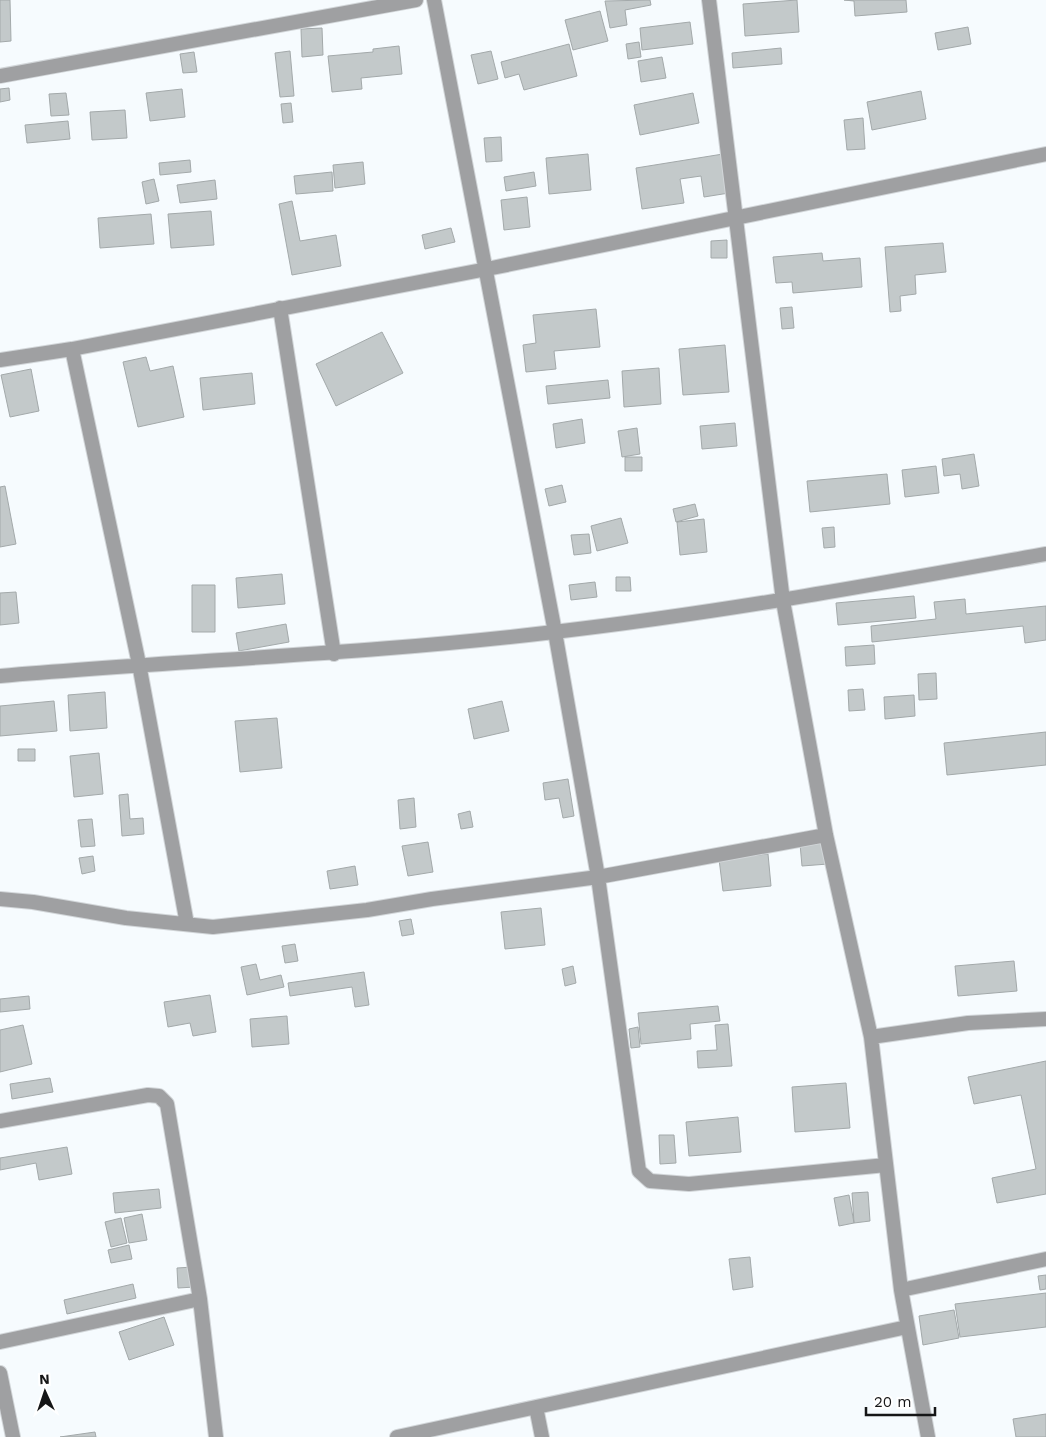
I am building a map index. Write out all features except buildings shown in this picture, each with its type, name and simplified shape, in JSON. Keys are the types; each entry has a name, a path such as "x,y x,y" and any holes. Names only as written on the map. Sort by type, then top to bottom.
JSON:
{"street":[{"path":"0,76 416,0"},
{"path":"434,0 555,632 598,877 639,1171 650,1181 689,1184 886,1165"},
{"path":"709,0 783,601 826,835 871,1037 901,1290 928,1437"},
{"path":"0,360 72,349 487,269 1046,154"},
{"path":"280,308 334,654"},
{"path":"72,349 139,664 187,924"},
{"path":"0,676 139,664 334,654 555,632 783,601 1046,554"},
{"path":"0,899 33,902 126,918 214,927 367,910 432,899 598,877 826,835"},
{"path":"871,1037 968,1023 1046,1019"},
{"path":"0,1121 148,1095 159,1096 168,1104 200,1299 216,1437"},
{"path":"901,1290 1046,1259"},
{"path":"0,1342 200,1299"},
{"path":"397,1437 907,1327"},
{"path":"0,1373 12,1437"},
{"path":"536,1407 542,1437"}]}
